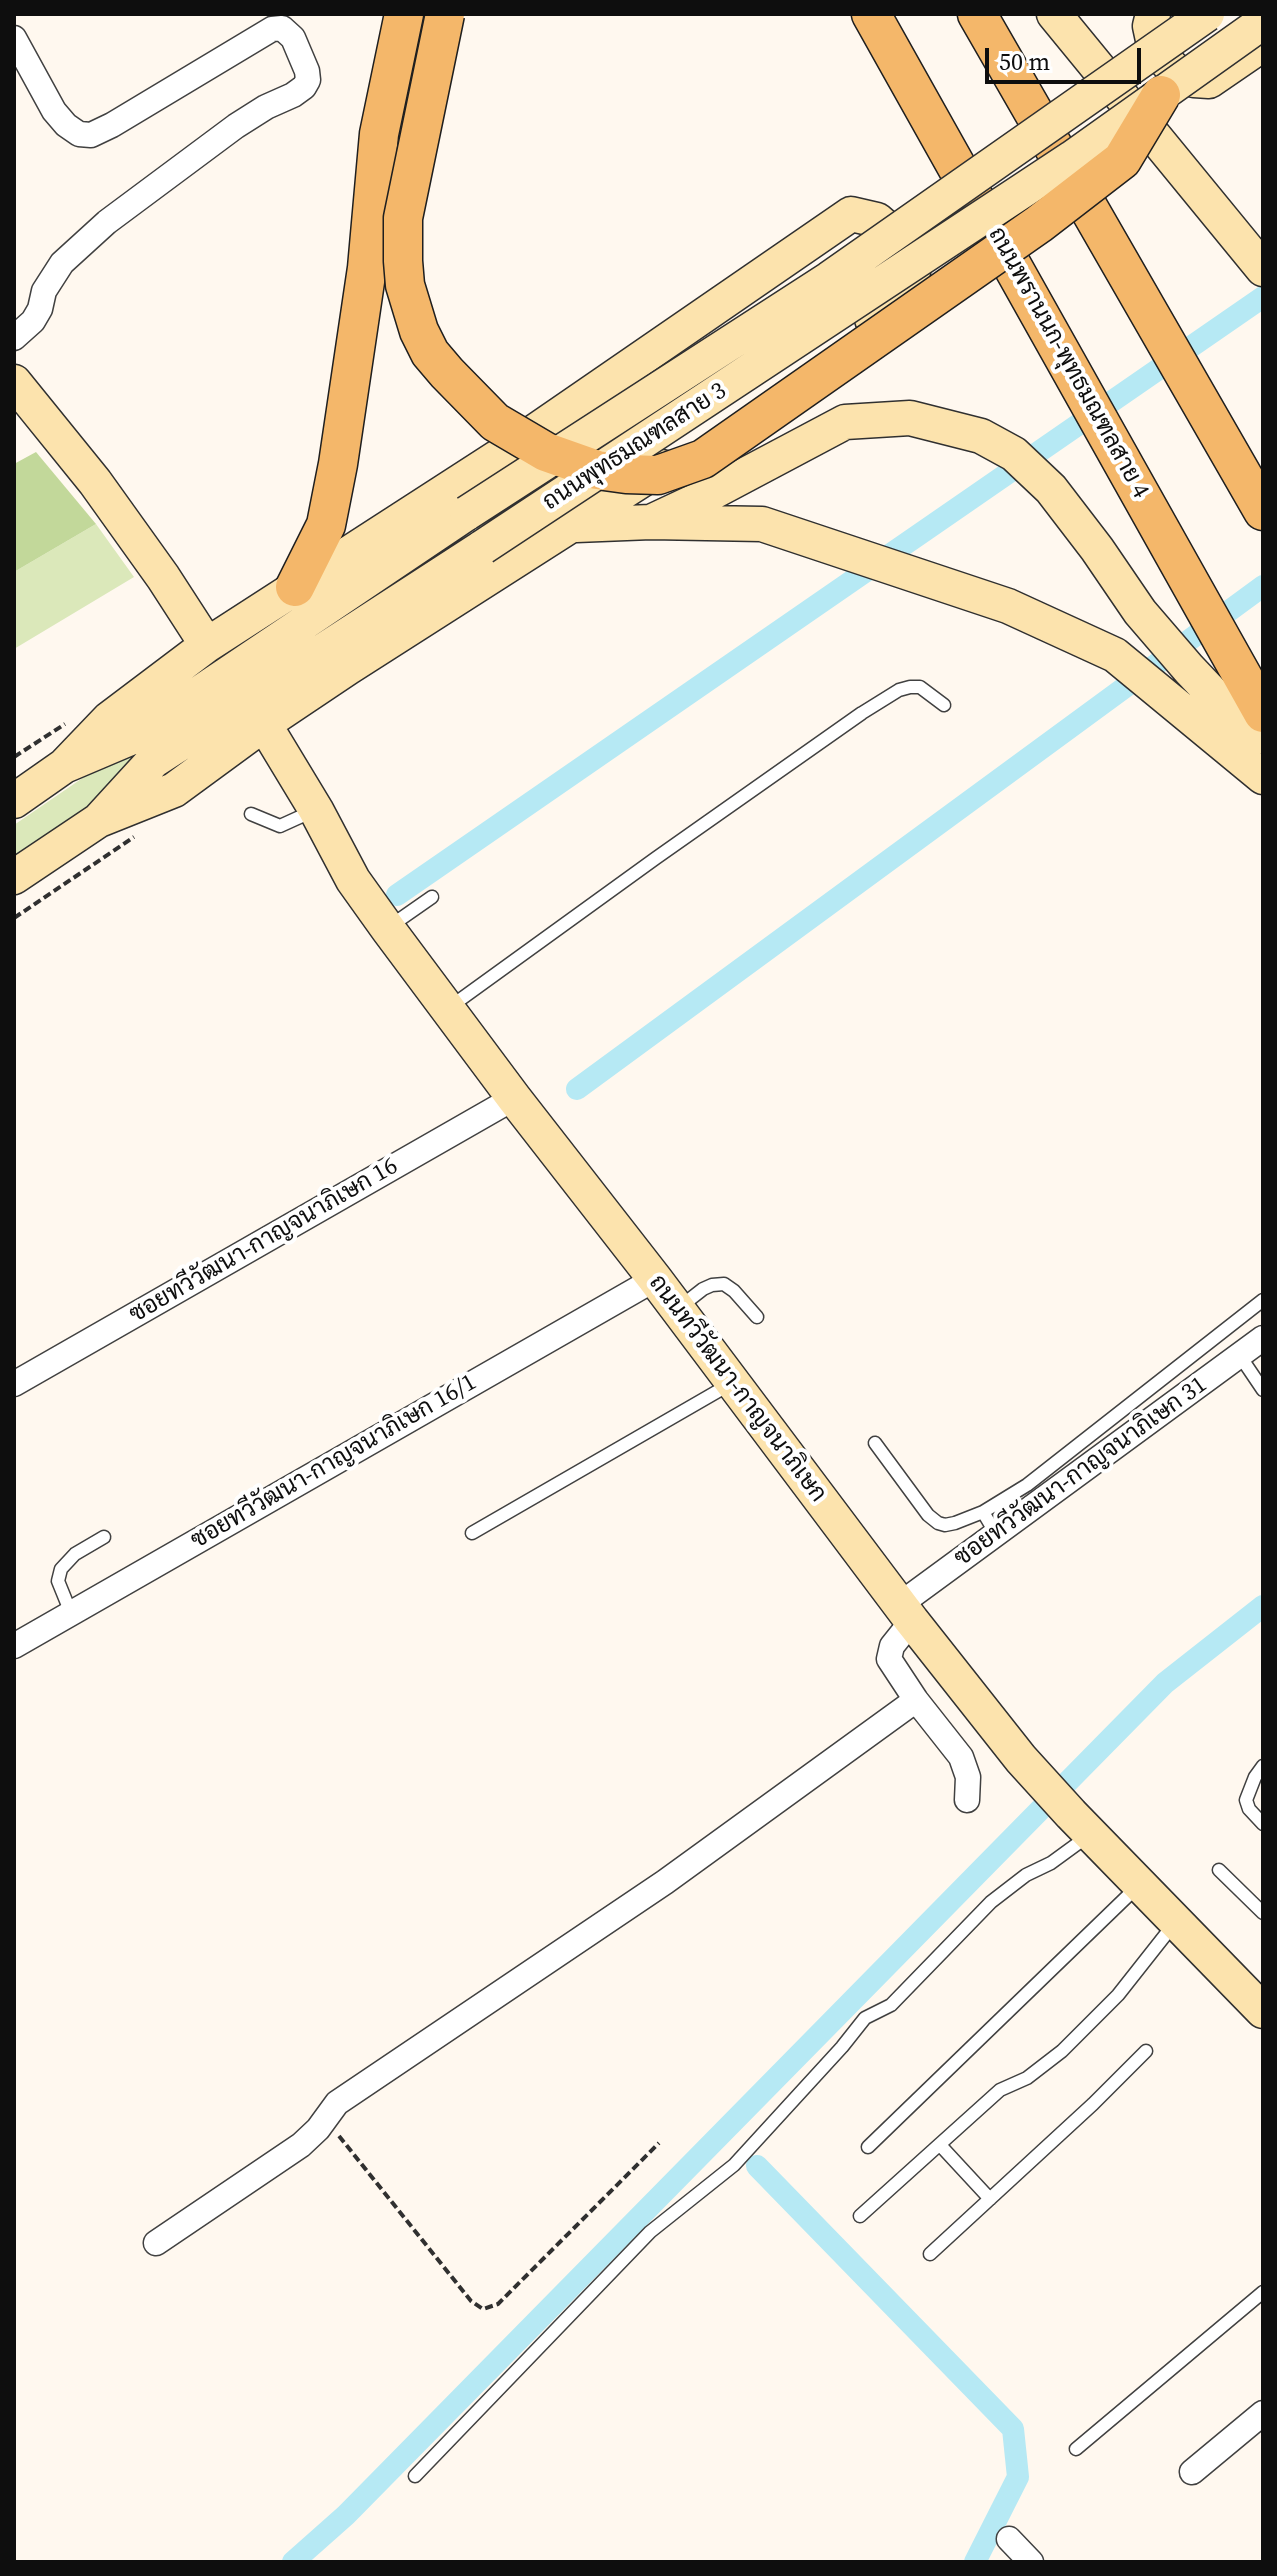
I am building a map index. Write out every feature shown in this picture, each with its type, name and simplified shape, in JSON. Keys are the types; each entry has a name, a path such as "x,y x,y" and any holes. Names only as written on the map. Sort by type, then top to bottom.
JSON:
{"main road":[{"path":"295,587 326,525 338,464 367,268 379,134 404,14"},
{"path":"445,14 403,218 405,285 419,331 430,353 470,400 495,422 546,452 597,470 626,474 658,475 703,459 1039,224 1122,160 1161,95"},
{"name":"ถนนพรานนก-พุทธมณฑลสาย 4","path":"871,14 1263,713"},
{"path":"977,14 1263,511"},
{"path":"1054,14 1263,269"},
{"path":"1153,14 1150,26 1153,40 1165,60 1178,74 1194,80 1209,81 1263,44"},
{"name":"ถนนพุทธมณฑลสาย 3","path":"14,801 64,766 137,735 467,513 829,279 1207,14"},
{"name":"ถนนพุทธมณฑลสาย 3","path":"14,877 99,820 153,761 1072,158 1263,22"},
{"path":"64,766 109,719 207,645 498,457 851,214 877,220 892,233 906,254 913,272 907,294 643,481 264,724 174,790 99,820"},
{"path":"14,382 95,482 207,645"},
{"path":"651,522 845,422 910,418 981,436 1014,454 1051,489 1140,612 1227,709 1263,736"},
{"path":"573,525 651,522 762,524 1008,606 1115,655 1263,777"},
{"name":"ถนนทวีวัฒนา-กาญจนาภิเษก","path":"264,724 316,810 353,880 388,929 905,1613 1021,1759 1263,2011"}],"street":[{"path":"14,38 54,111 79,134 91,135 112,125 272,29 282,28 293,38 308,80 293,95 236,126 107,222 62,263 44,291 40,309 33,321 14,338"},
{"name":"ซอยทวีวัฒนา-กาญจนาภิเษก 16","path":"14,1384 514,1098"},
{"name":"ซอยทวีวัฒนา-กาญจนาภิเษก 16/1","path":"14,1646 655,1279"},
{"name":"ซอยทวีวัฒนา-กาญจนาภิเษก 31","path":"905,1613 996,1534 1263,1338"},
{"path":"905,1613 889,1659 916,1700 961,1757 968,1777 967,1800"},
{"path":"156,2243 301,2145 337,2103 665,1882 916,1700"},
{"path":"1192,2472 1263,2413"},
{"path":"1009,2539 1031,2562"}],"lane":[{"path":"446,1009 656,858 899,690 920,687 944,705"},
{"path":"251,814 280,826 316,810"},
{"path":"388,929 432,897"},
{"path":"677,1309 703,1289 724,1284 757,1317"},
{"path":"875,1443 928,1515 938,1523 955,1523 983,1512 1027,1485 1263,1300"},
{"path":"1240,1356 1263,1390"},
{"path":"472,1533 732,1383"},
{"path":"983,1512 996,1534"},
{"path":"71,1613 58,1581 61,1569 75,1554 104,1537"},
{"path":"1263,1766 1246,1800 1249,1809 1263,1824"},
{"path":"415,2476 650,2232 734,2165 865,2018 891,2005 991,1902 1026,1875 1051,1863 1081,1824"},
{"path":"1219,1870 1263,1913"},
{"path":"868,2147 1139,1884"},
{"path":"860,2216 1000,2090 1027,2078 1062,2051 1118,1995 1176,1921"},
{"path":"930,2254 1146,2051"},
{"path":"940,2145 990,2199"},
{"path":"1076,2449 1263,2292"}],"path":[{"path":"14,918 139,834"},
{"path":"325,2119 471,2301 483,2309 498,2304 659,2143"}],"green space":[{"path":"36,452 96,524 14,572 14,464"},
{"path":"96,524 134,577 14,649 14,572"},
{"path":"161,737 105,801 14,860 14,825 122,751"}],"waterway":[{"path":"397,895 1263,297"},
{"path":"577,1089 1263,586"},
{"path":"293,2562 346,2515 1165,1683 1263,1606"},
{"path":"757,2166 1013,2429 1018,2477 975,2562"}]}
